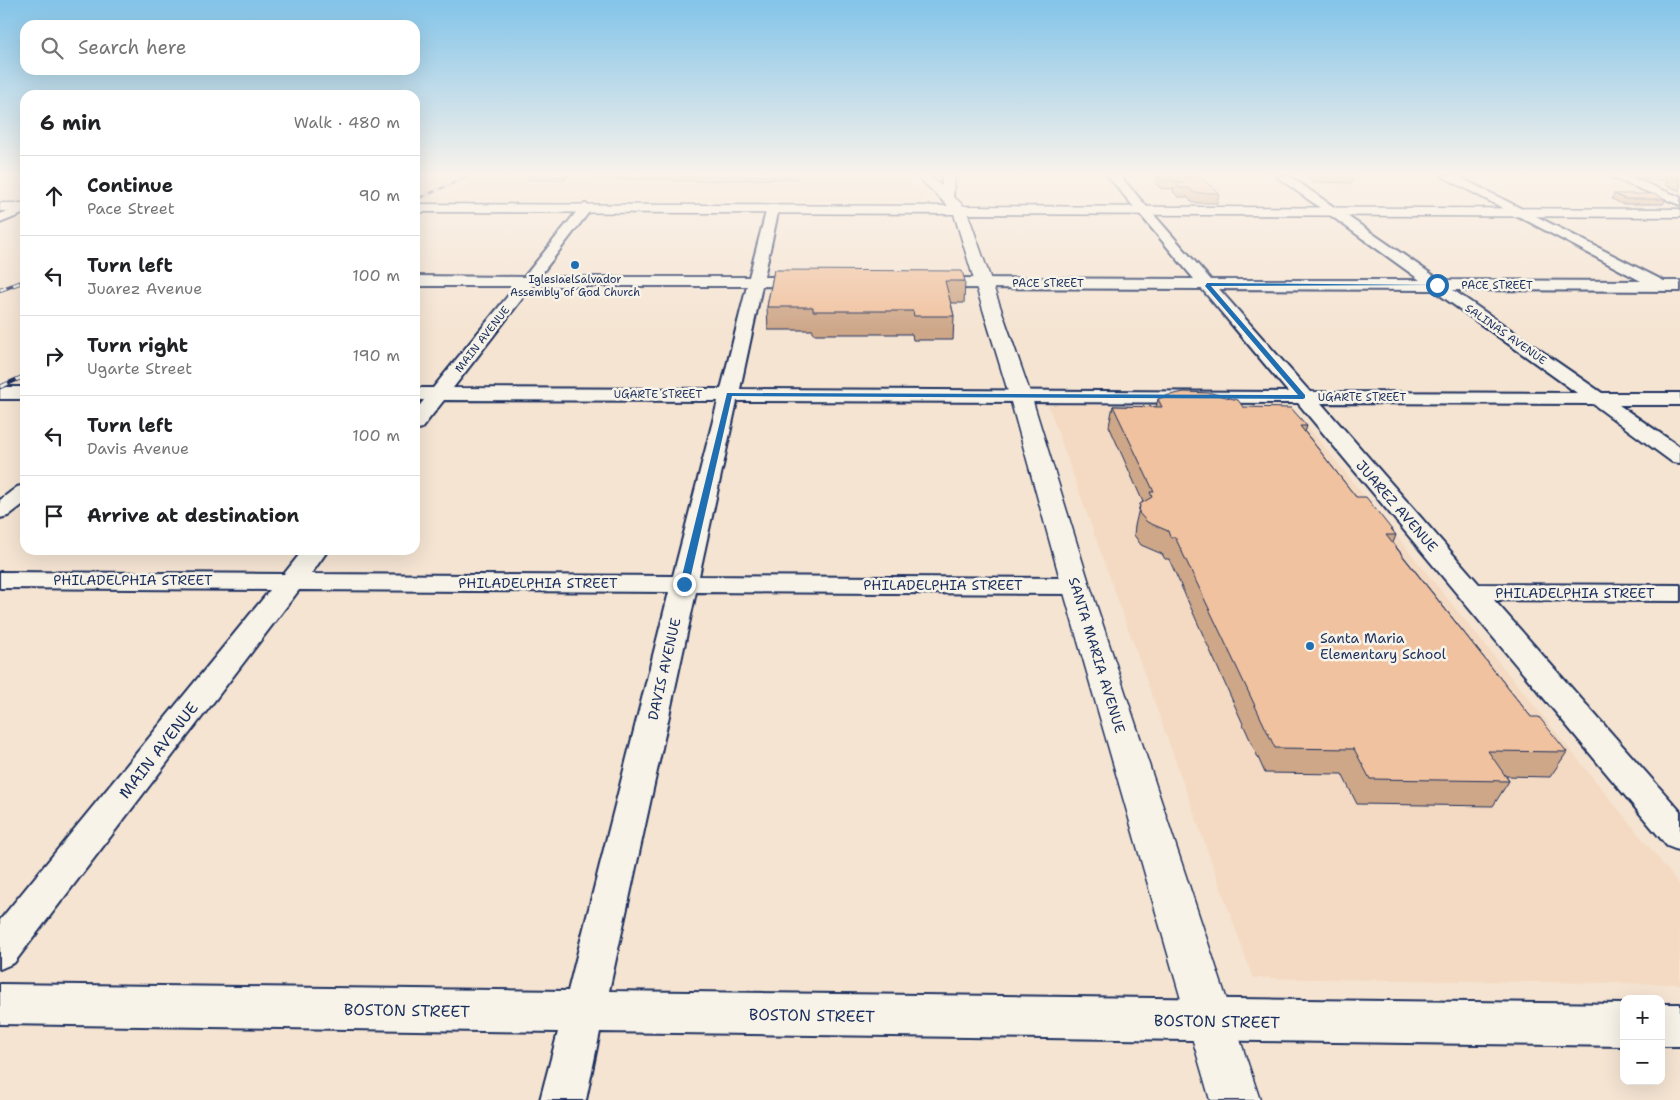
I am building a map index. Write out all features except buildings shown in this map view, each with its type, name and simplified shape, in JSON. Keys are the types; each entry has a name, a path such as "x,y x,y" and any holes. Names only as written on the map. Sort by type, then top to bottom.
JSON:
{"street":[{"name":"MAIN AVENUE","path":"420,418 571,227"},
{"name":"DAVIS AVENUE","path":"563,1100 769,227"},
{"name":"SANTA MARIA AVENUE","path":"962,227 983,283 1020,395 1076,586 1235,1100"},
{"name":"JUAREZ AVENUE","path":"1158,227 1680,836"},
{"name":"SALINAS AVENUE","path":"1355,227 1680,457"},
{"path":"1547,227 1680,295"},
{"path":"420,281 825,282"},
{"name":"PACE STREET","path":"914,283 1680,286"},
{"path":"1,393 20,393"},
{"name":"UGARTE STREET","path":"420,394 1680,399"},
{"path":"0,511 20,496"},
{"name":"MAIN AVENUE","path":"0,950 312,555"},
{"name":"PHILADELPHIA STREET","path":"0,580 1076,586"},
{"name":"PHILADELPHIA STREET","path":"1471,592 1680,593"},
{"name":"BOSTON STREET","path":"0,1004 1620,1025"},
{"path":"1665,1025 1680,1025"}],"shaded area":[{"name":"Santa Maria Elementary School","path":"1048,405 1292,407 1680,885 1680,984 1253,978"}],"railway":[{"path":"0,290 20,283"},
{"path":"0,387 20,378"}],"place":[{"name":"IglesiaelSalvador Assembly of God Church","path":"575,265"},
{"name":"Santa Maria Elementary School","path":"1310,646"}],"route":[{"path":"684,584 729,394 1303,397 1207,284 1437,285"}]}
